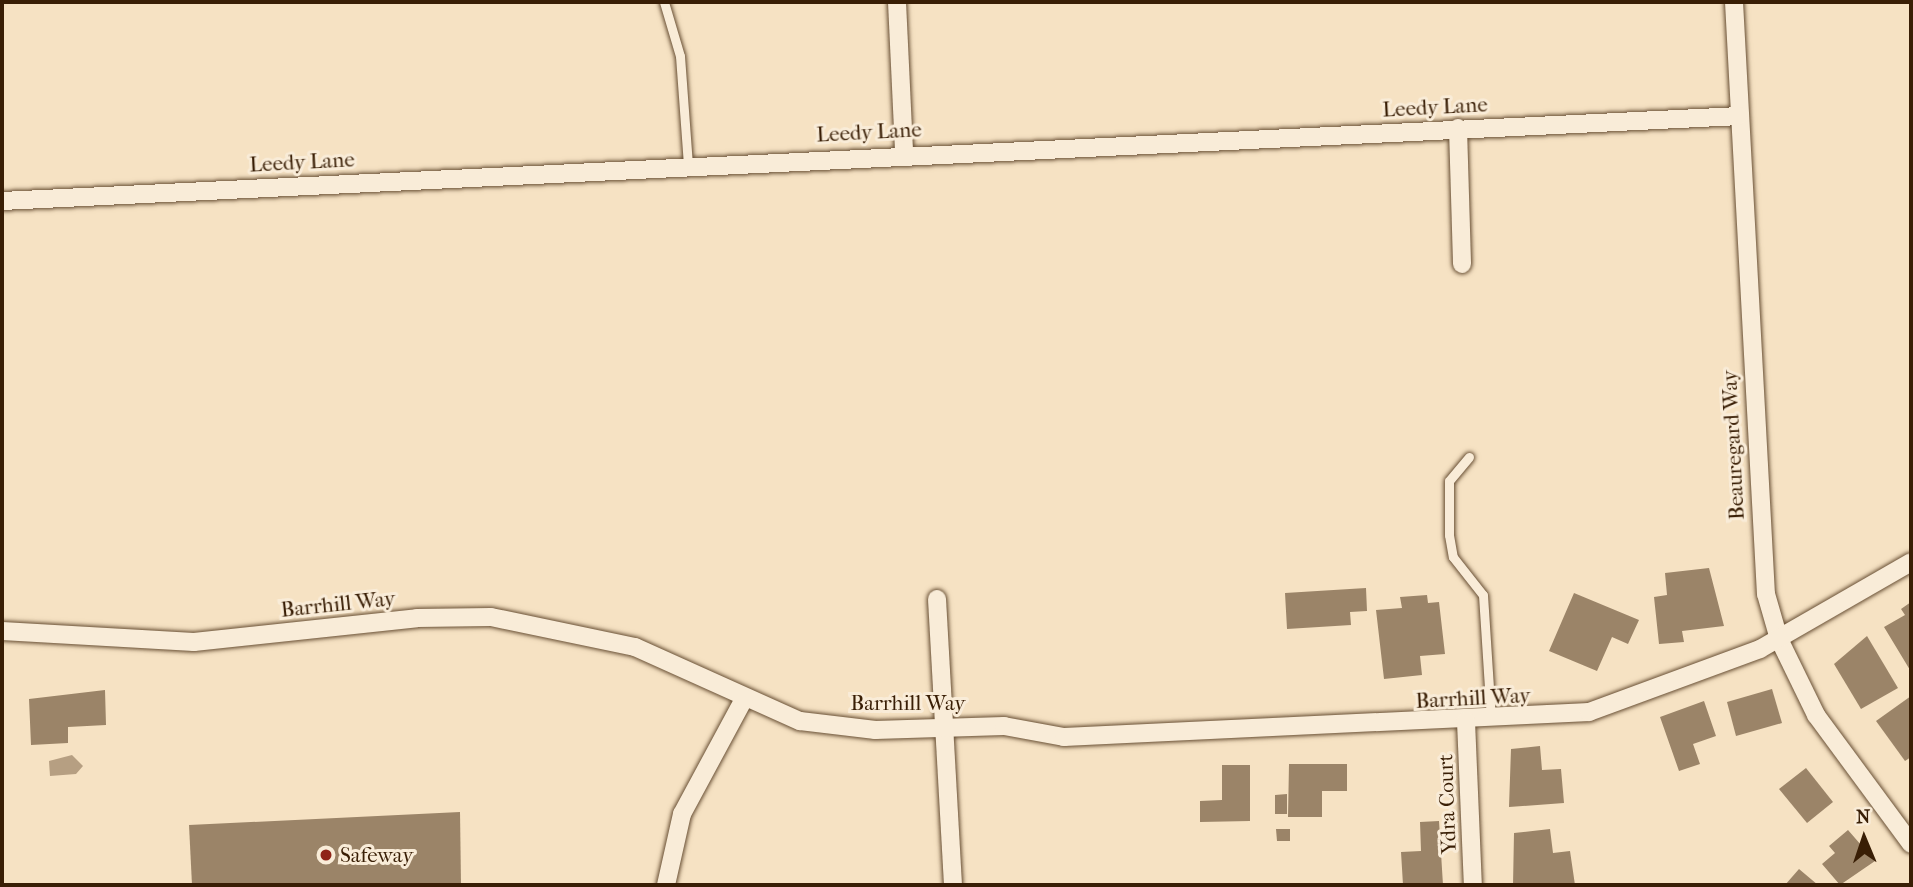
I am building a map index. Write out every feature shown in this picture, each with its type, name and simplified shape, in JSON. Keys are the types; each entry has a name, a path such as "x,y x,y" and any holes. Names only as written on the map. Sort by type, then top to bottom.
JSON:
{"street":[{"path":"897,2 904,153"},
{"name":"Beauregard Way","path":"1734,2 1762,568 1779,639 1845,761 1911,844"},
{"name":"Leedy Lane","path":"2,201 904,153 1738,116"},
{"path":"1458,128 1462,264"},
{"name":"Barrhill Way","path":"2,631 183,643 417,618 491,617 635,647 744,699 823,724 1003,726 1064,737 1491,720 1621,704 1779,639 1911,562"},
{"path":"937,599 953,885"},
{"path":"666,885 679,822 744,699"},
{"name":"Ydra Court","path":"1466,721 1473,885"}],"lane":[{"path":"664,2 680,56 688,164"},
{"path":"1469,457 1449,481 1449,535 1453,557 1483,594 1491,720"}],"shaded area":[{"path":"72,755 83,766 76,774 50,776 49,761"}],"building":[{"path":"1709,568 1724,626 1682,631 1684,642 1659,644 1654,597 1667,595 1665,573"},
{"path":"1366,588 1367,611 1350,612 1351,625 1287,629 1285,593"},
{"path":"1574,593 1639,620 1628,644 1612,637 1597,671 1549,651"},
{"path":"1427,595 1428,603 1439,602 1445,654 1420,656 1422,675 1384,679 1376,610 1402,608 1400,597"},
{"path":"1911,602 1910,670 1884,627 1905,615 1901,609"},
{"path":"1867,636 1898,688 1861,709 1834,664"},
{"path":"1772,689 1782,723 1736,736 1727,702"},
{"path":"105,690 106,725 68,727 68,743 31,745 29,699"},
{"path":"1911,696 1911,757 1905,761 1876,721"},
{"path":"1704,701 1716,736 1693,744 1700,764 1679,771 1660,717"},
{"path":"1540,746 1542,770 1561,769 1564,803 1509,807 1511,749"},
{"path":"1289,764 1347,764 1347,791 1322,791 1322,817 1288,817"},
{"path":"1222,765 1250,765 1250,821 1200,822 1200,801 1222,800"},
{"path":"1806,768 1833,802 1807,823 1779,789"},
{"path":"1287,794 1287,814 1275,814 1275,795"},
{"name":"Safeway","path":"460,812 461,885 192,885 189,825"},
{"path":"1439,821 1443,885 1403,885 1401,852 1421,851 1420,822"},
{"path":"1276,829 1290,829 1290,841 1277,841"},
{"path":"1550,829 1553,853 1570,851 1575,885 1513,885 1514,833"},
{"path":"1848,830 1875,861 1840,885 1822,864 1835,853 1829,846"},
{"path":"1799,869 1818,885 1785,885"}],"place":[{"name":"Safeway","path":"326,855"}]}
